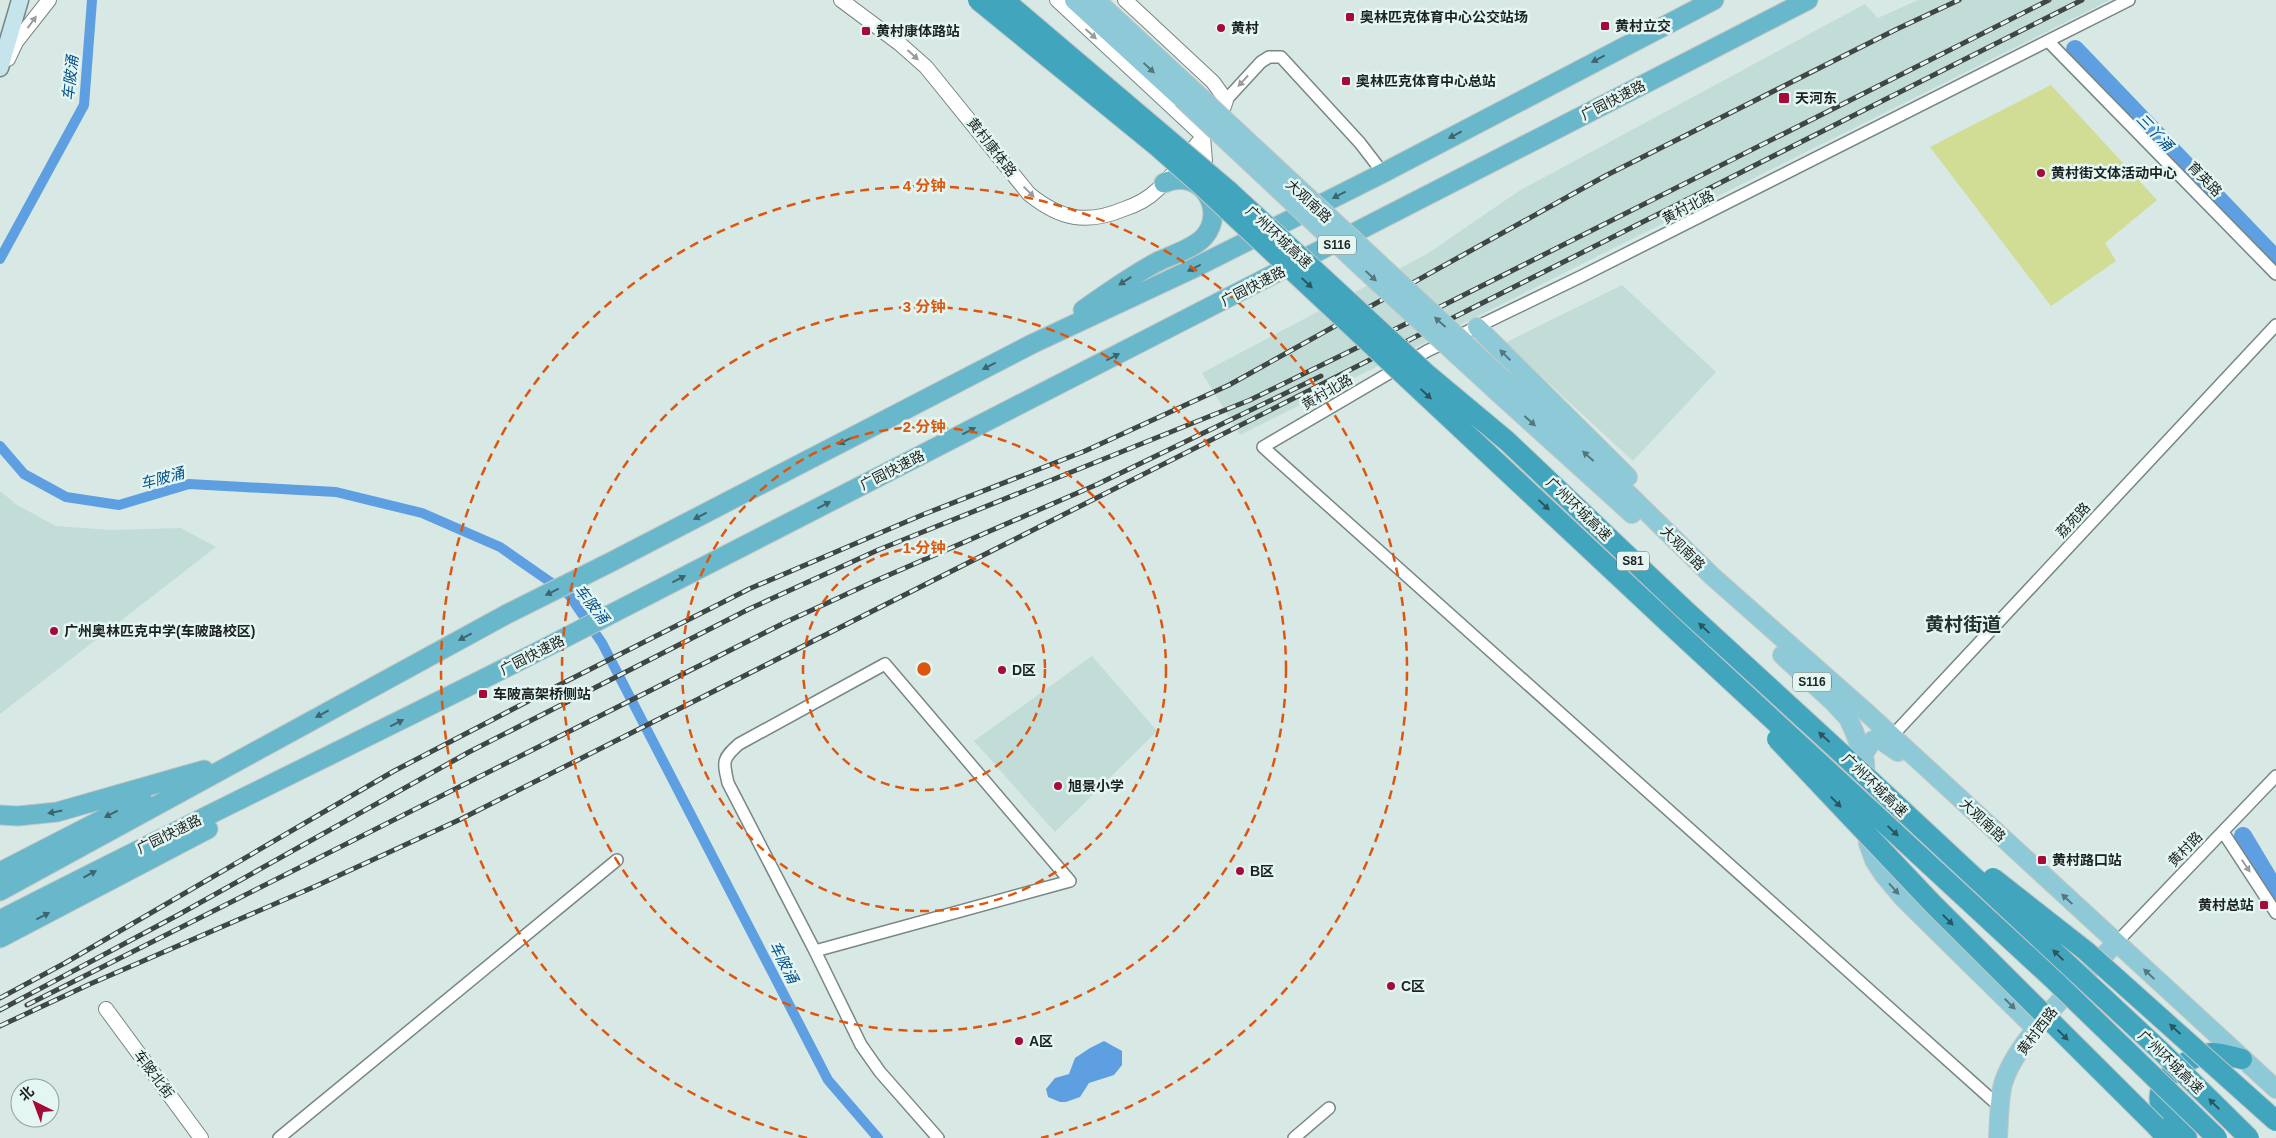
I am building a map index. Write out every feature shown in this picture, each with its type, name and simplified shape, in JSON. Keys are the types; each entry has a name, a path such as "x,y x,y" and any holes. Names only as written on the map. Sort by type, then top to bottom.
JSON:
{"highway":[{"path":"966,0 1147,140 1204,190 1212,207 1212,218 1204,238 1141,271 1032,344"},
{"name":"广州环城高速","path":"978,0 1158,147 2055,981 2217,1138"},
{"name":"广州环城高速","path":"1004,0 1146,118 1229,191 1428,374 1507,441 2164,1054 2248,1138"},
{"path":"1012,0 1146,118"},
{"path":"0,890 507,614 1032,344 1190,270 1383,173 1714,0"},
{"name":"广园快速路","path":"0,920 128,854 354,745 541,650 1808,0"},
{"path":"1164,183 1172,179 1186,178 1204,190"},
{"path":"1710,662 1820,786 1933,904 2161,1132"},
{"path":"0,938 220,822 354,745"},
{"path":"0,815 18,816 56,812 236,760"},
{"path":"0,872 138,801 236,760"},
{"path":"1888,798 2086,950 2274,1119"},
{"path":"2187,1138 2162,1109 2159,1100 2161,1090 2167,1079 2185,1061 2212,1053 2242,1059"}],"main road":[{"path":"0,68 20,0"},
{"name":"大观南路","path":"1074,0 1187,94"},
{"name":"大观南路","path":"1096,0 1187,94 1372,277 1609,475 1712,576 1892,736 2276,1089"},
{"path":"1477,327 1764,614 1769,628"},
{"name":"大观南路","path":"1498,383 1599,483 1848,718 1863,755 1868,843 1874,860 1891,887 2036,1029"},
{"path":"1863,755 1873,740 1885,741 1938,787 1960,799"},
{"name":"黄村西路","path":"1998,1138 2002,1087 2010,1068 2036,1029 2116,943"}],"street":[{"path":"0,76 16,42 49,0"},
{"path":"1056,0 1203,136 1204,190"},
{"path":"1124,0 1213,82 1226,100 1261,62 1269,57 1281,57 1360,143 1383,173"},
{"path":"1642,36 1693,0"},
{"name":"黄村北路","path":"2000,1107 1263,447 1427,351 2049,42 2129,0"},
{"name":"黄村康体路","path":"851,3 926,67 1023,187 1041,204 1073,218 1092,219 1106,216 1143,201 1164,183 1217,120 1226,100"},
{"name":"育英路","path":"2049,42 2276,274"},
{"name":"荔苑路","path":"1892,736 2276,325"},
{"path":"815,951 1070,881 885,664 739,744 726,756 724,766 728,783 815,951 861,1045 880,1072 938,1138"},
{"name":"黄村路","path":"2116,943 2276,776"},
{"path":"2223,832 2276,913"},
{"path":"279,1138 616,860"},
{"name":"车陂北街","path":"106,1009 201,1138"},
{"path":"1294,1138 1328,1108"}],"shaded area":[{"path":"1918,0 2110,0 1240,435 1202,373 1427,254 1519,191 1865,4 1878,18"},
{"path":"1622,285 1716,372 1633,461 1505,343"},
{"name":"广州奥林匹克中学(车陂路校区)","path":"0,491 17,505 56,526 111,530 181,528 216,547 0,714"},
{"name":"旭景小学","path":"1092,656 1157,731 1055,832 974,741"}],"green space":[{"name":"黄村街文体活动中心","path":"2051,85 2157,200 2105,243 2116,261 2051,306 1930,147"}],"water":[{"path":"1104,1041 1122,1051 1122,1065 1114,1075 1089,1083 1080,1097 1066,1102 1060,1102 1048,1097 1046,1089 1055,1078 1069,1074 1075,1058"}],"waterway":[{"name":"车陂涌","path":"0,259 84,105 92,0"},
{"name":"三丫涌","path":"2075,49 2276,259"},
{"name":"车陂涌","path":"0,446 24,474 66,497 119,505 189,484 336,492 422,513 500,547 569,595 602,643 828,1080 878,1138"},
{"path":"2243,836 2276,891"}],"railway":[{"path":"0,998 65,963 394,771 563,683 749,589 922,515 1085,451 1229,385 1605,176 1897,29 1959,0"},
{"path":"0,1010 178,915 469,752 749,609 878,550 1250,400 1422,316 2049,0"},
{"path":"0,1026 90,984 316,886 461,819 2082,0"},
{"path":"27,1005 786,622 1098,484 1321,376"}],"place":[{"name":"奥林匹克体育中心公交站场","path":"1350,17"},
{"name":"黄村立交","path":"1605,26"},
{"name":"黄村","path":"1221,28"},
{"name":"黄村康体路站","path":"866,31"},
{"name":"奥林匹克体育中心总站","path":"1346,81"},
{"name":"天河东","path":"1784,98"},
{"name":"黄村街文体活动中心","path":"2041,173"},
{"name":"广州奥林匹克中学(车陂路校区)","path":"54,631"},
{"name":"D区","path":"1002,670"},
{"name":"车陂高架桥侧站","path":"483,694"},
{"name":"旭景小学","path":"1058,786"},
{"name":"黄村路口站","path":"2042,860"},
{"name":"B区","path":"1240,871"},
{"name":"黄村总站","path":"2264,905"},
{"name":"C区","path":"1391,986"},
{"name":"A区","path":"1019,1041"}],"district":[{"name":"黄村街道","path":"1963,624"}]}
